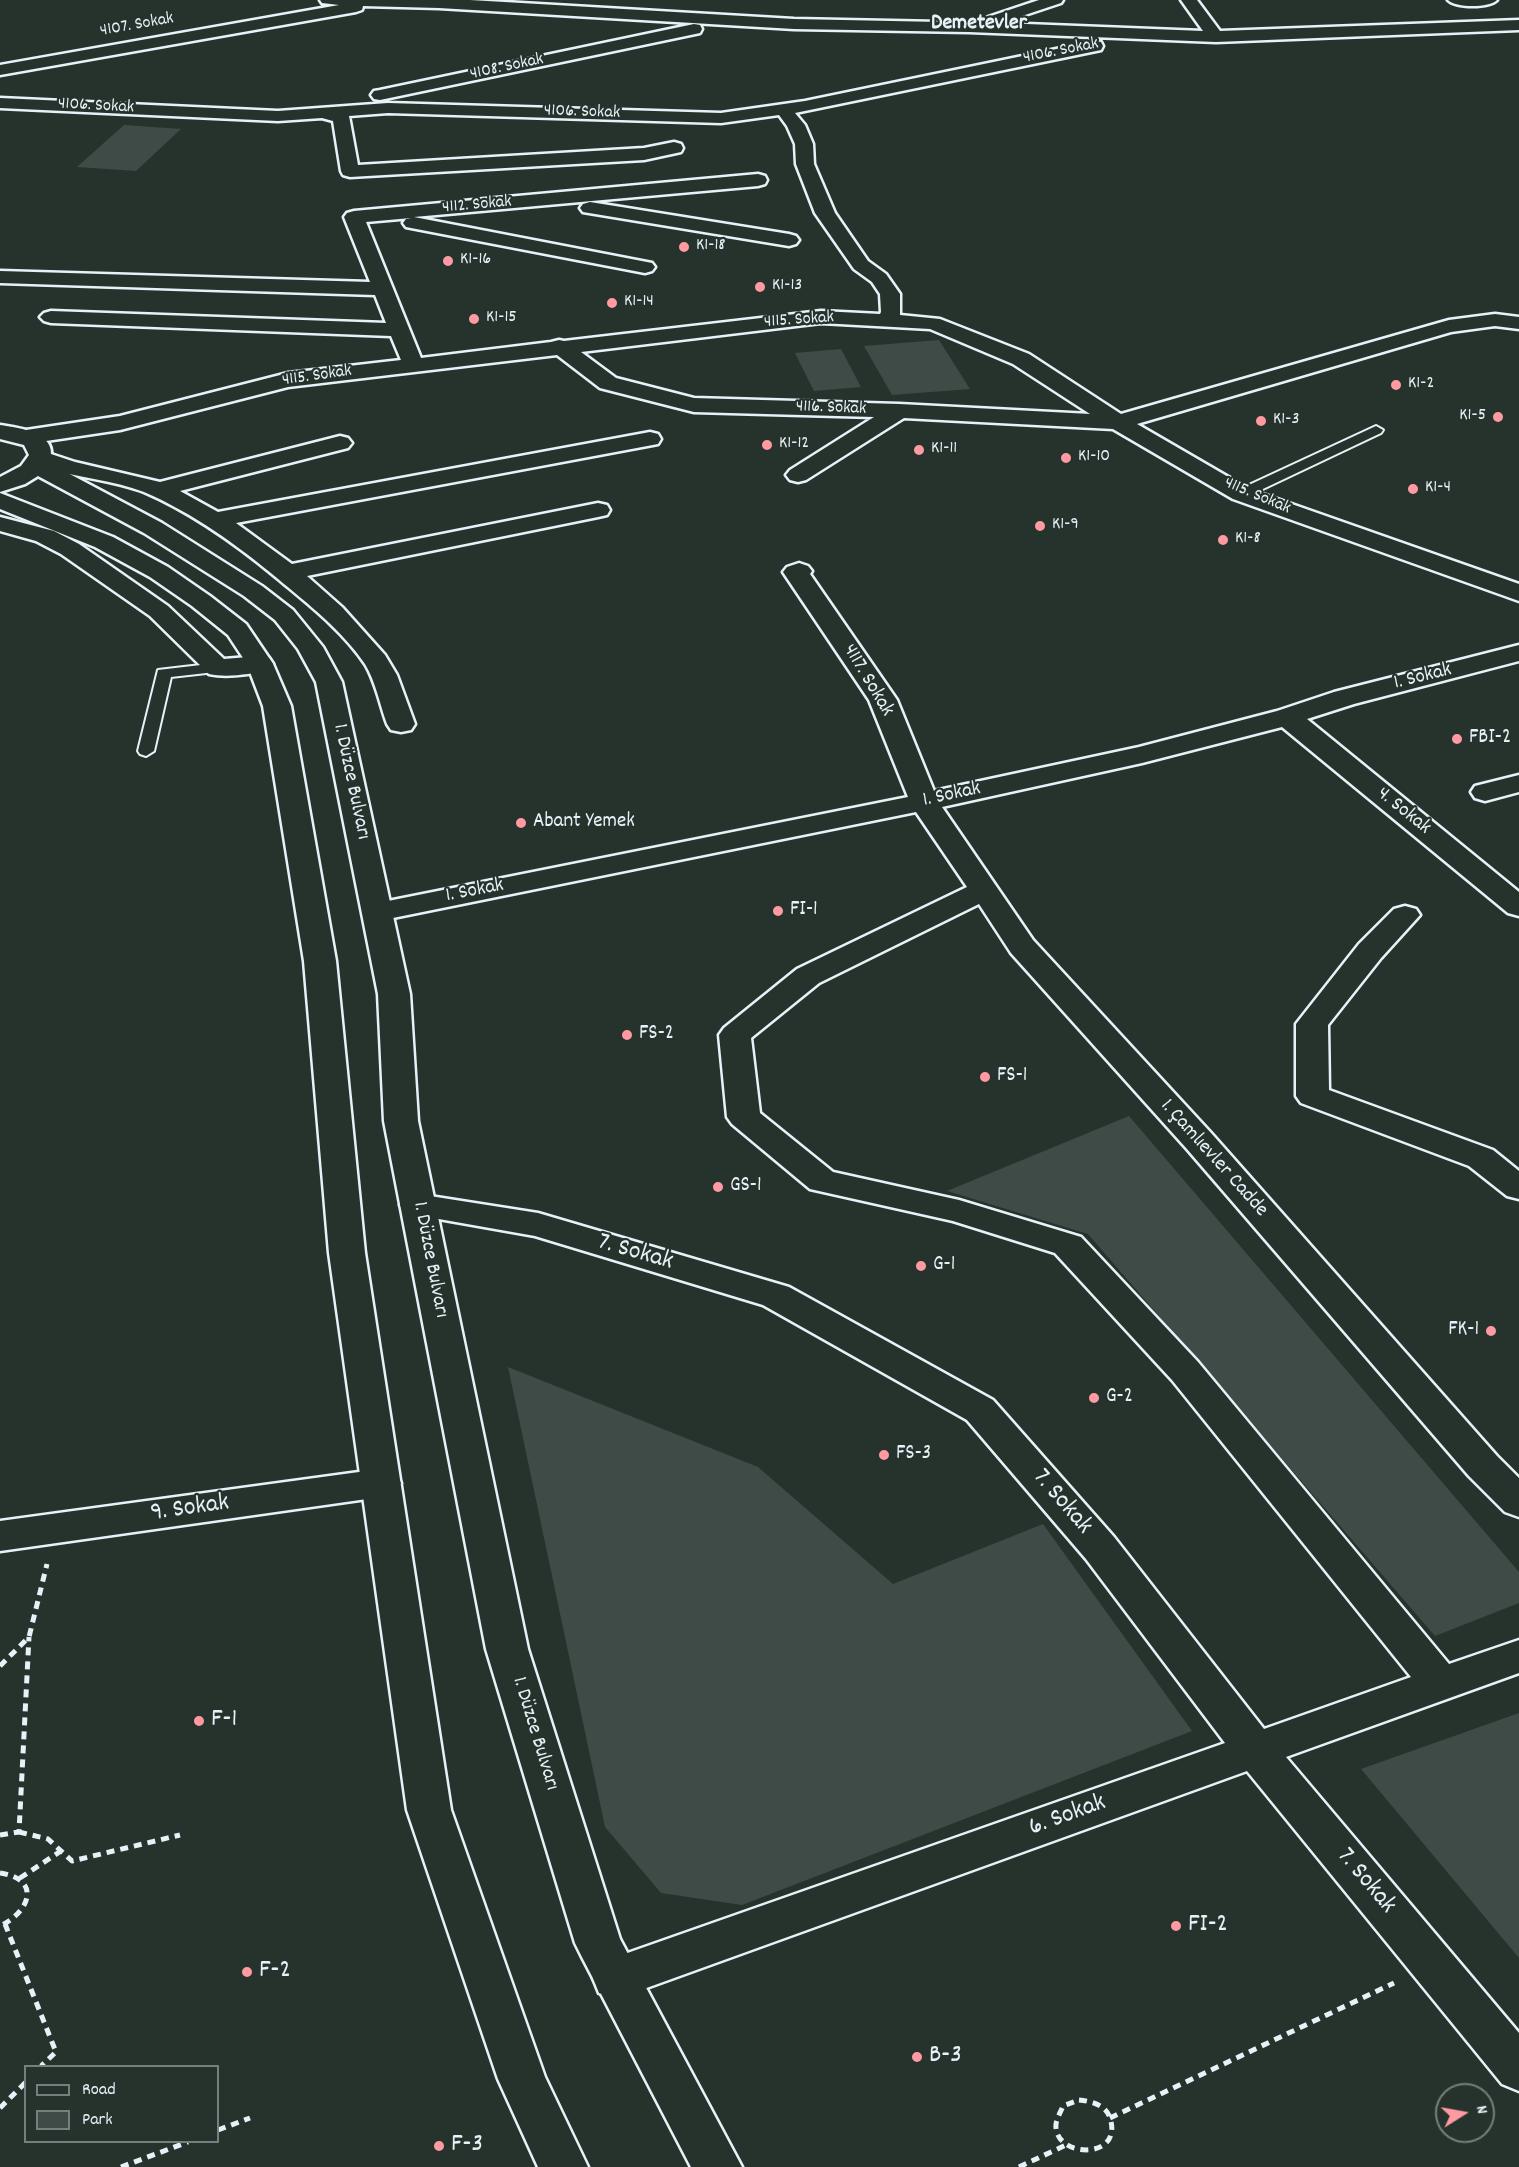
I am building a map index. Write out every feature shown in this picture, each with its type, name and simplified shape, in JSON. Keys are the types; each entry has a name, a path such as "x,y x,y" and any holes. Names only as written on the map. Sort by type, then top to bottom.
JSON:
{"street":[{"path":"328,0 389,1 794,24 969,27 1216,37 1519,26"},
{"path":"969,27 1023,12 1055,0"},
{"path":"1189,0 1216,37"},
{"path":"1456,0 1489,0"},
{"name":"4107. Sokak","path":"0,70 389,1"},
{"path":"667,17 713,3"},
{"name":"4108. Sokak","path":"278,116 735,21"},
{"name":"4106. Sokak","path":"0,103 278,116 388,108 721,118 783,109 1156,35"},
{"path":"565,56 578,59 624,57 703,42"},
{"path":"516,111 523,102 531,99 591,100"},
{"path":"783,109 796,125 804,144 805,164 825,213 861,265 879,278 890,294 891,312 887,320"},
{"path":"324,112 341,118 350,171 644,154 674,148"},
{"name":"4112. Sokak","path":"354,217 758,180"},
{"path":"542,200 789,240"},
{"path":"413,364 354,217 421,224 645,267"},
{"path":"0,277 383,290"},
{"path":"51,317 400,330"},
{"name":"4115. Sokak","path":"35,454 120,423 288,380 559,346 821,317 933,323 1022,359 1118,422 1241,494 1519,592"},
{"path":"1118,422 1449,326 1495,320 1519,323"},
{"name":"4116. Sokak","path":"559,346 608,383 694,405 899,411 1118,422"},
{"path":"798,474 899,411"},
{"path":"0,432 53,463 109,474 158,490 215,520 286,573 337,616 377,663 401,724"},
{"path":"215,520 650,439"},
{"path":"158,490 340,442"},
{"path":"0,484 27,474 35,454"},
{"name":"1. Düzce Bulvarı","path":"35,454 253,591 284,615 310,647 329,682 394,994 401,1121 507,1649 598,1943 717,2167"},
{"path":"0,500 104,542 159,572 201,601 237,630 260,664 277,706 320,961 347,1253 429,1810 522,2079 563,2167"},
{"path":"286,573 598,510"},
{"path":"0,524 45,536 70,549 159,611 218,668 260,664"},
{"name":"4117. Sokak","path":"800,571 796,572 883,700 924,802"},
{"name":"1. Sokak","path":"378,912 924,802 1142,755 1287,717 1344,698 1519,653"},
{"name":"4. Sokak","path":"1287,717 1519,907"},
{"path":"1485,792 1519,783"},
{"name":"1. Çamlıevler Cadde","path":"924,802 1022,946 1199,1141 1483,1467 1519,1502"},
{"path":"984,890 808,976 735,1035 744,1117 822,1181 959,1211 1068,1245 1185,1371 1441,1684"},
{"path":"1405,915 1370,951 1311,1024 1313,1096 1481,1158 1519,1188"},
{"name":"7. Sokak","path":"417,1204 538,1225 776,1296 980,1410 1100,1548 1255,1750 1519,2069"},
{"name":"9. Sokak","path":"0,1536 381,1484"},
{"name":"6. Sokak","path":"616,1978 1519,1656"}],"lane":[{"path":"1241,494 1376,430"},
{"path":"146,751 164,673 218,668"}],"path":[{"path":"19,1832 29,1637 56,1529"},
{"path":"0,1666 29,1637"},
{"path":"0,1835 19,1832 48,1839 72,1861 180,1835"},
{"path":"20,1878 61,1851"},
{"path":"0,1873 13,1874 20,1878 26,1884 29,1893 23,1911 3,1925 56,2052 43,2065"},
{"path":"1110,2118 1433,1964"},
{"path":"0,2108 24,2084"},
{"path":"1079,2100 1097,2104 1110,2118 1112,2134 1101,2148 1084,2151 1066,2145 1057,2130 1056,2121 1063,2106 1079,2100"},
{"path":"219,2130 250,2118"},
{"path":"121,2167 185,2143"},
{"path":"1018,2167 1066,2145"}],"green space":[{"path":"124,125 181,129 136,171 77,167"},
{"path":"939,340 970,389 892,395 864,346"},
{"path":"841,349 861,387 814,391 795,353"},
{"path":"1129,1116 1519,1572 1519,1603 1435,1636 1088,1234 947,1191"},
{"path":"508,1367 758,1467 893,1584 1043,1524 1192,1731 742,1905 661,1893 605,1827"},
{"path":"1519,1713 1519,1958 1361,1769"}],"place":[{"name":"K1-18","path":"684,247"},
{"name":"K1-16","path":"448,261"},
{"name":"K1-13","path":"760,287"},
{"name":"K1-14","path":"612,303"},
{"name":"K1-15","path":"474,319"},
{"name":"K1-2","path":"1396,385"},
{"name":"K1-5","path":"1498,417"},
{"name":"K1-3","path":"1261,421"},
{"name":"K1-12","path":"767,445"},
{"name":"K1-11","path":"919,450"},
{"name":"K1-10","path":"1066,458"},
{"name":"K1-4","path":"1413,489"},
{"name":"K1-9","path":"1040,526"},
{"name":"K1-8","path":"1223,540"},
{"name":"FBI-2","path":"1457,739"},
{"name":"Abant Yemek","path":"521,823"},
{"name":"FI-1","path":"778,911"},
{"name":"FS-2","path":"627,1035"},
{"name":"FS-1","path":"985,1077"},
{"name":"GS-1","path":"718,1187"},
{"name":"G-1","path":"921,1266"},
{"name":"FK-1","path":"1491,1331"},
{"name":"G-2","path":"1094,1398"},
{"name":"FS-3","path":"884,1455"},
{"name":"F-1","path":"199,1721"},
{"name":"FI-2","path":"1176,1926"},
{"name":"F-2","path":"247,1972"},
{"name":"B-3","path":"917,2057"},
{"name":"F-3","path":"439,2146"}],"district":[{"name":"Demetevler","path":"979,25"}]}
